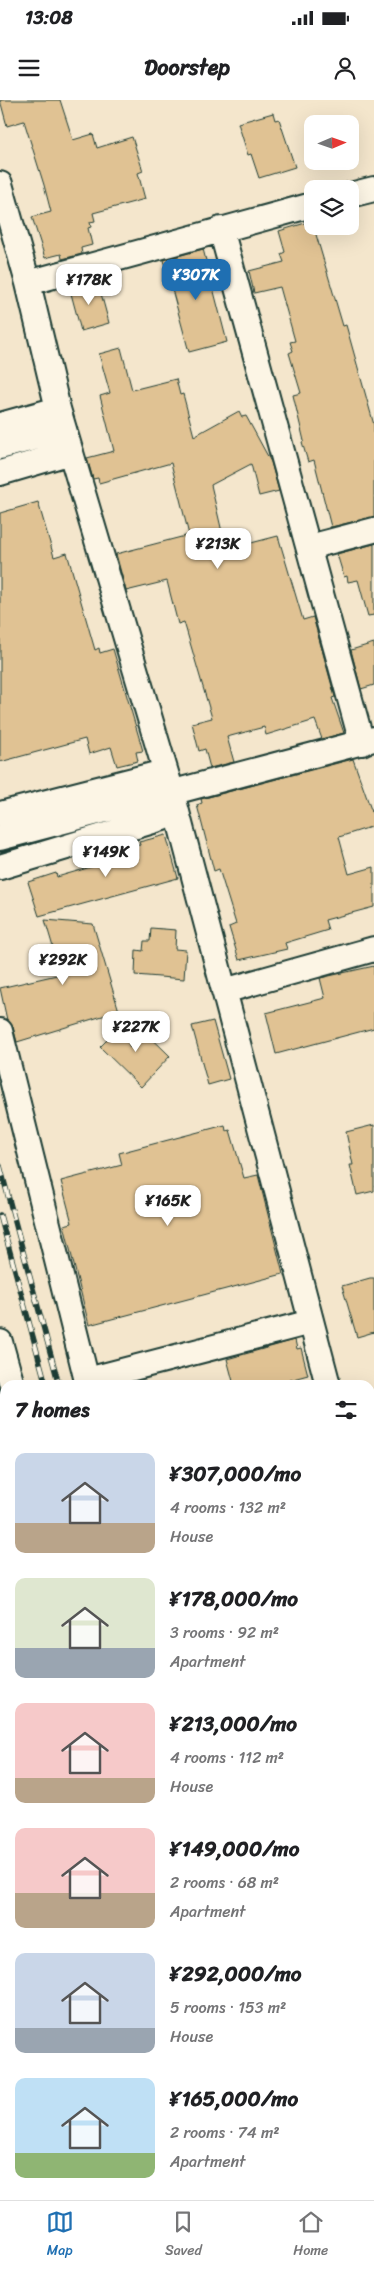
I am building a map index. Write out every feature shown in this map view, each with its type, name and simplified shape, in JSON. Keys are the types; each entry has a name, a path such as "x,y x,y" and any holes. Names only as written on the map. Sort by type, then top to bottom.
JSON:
{"street":[{"path":"0,184 9,252 28,283 60,432 171,793 327,1380"},
{"path":"359,193 374,189"},
{"path":"28,283 304,207"},
{"path":"0,838 368,741 309,547 222,230"},
{"path":"0,425 60,432"},
{"path":"0,448 60,432"},
{"path":"0,473 60,432"},
{"path":"309,547 374,530"},
{"path":"0,814 171,793"},
{"path":"0,867 171,793"},
{"path":"224,991 374,949"},
{"path":"0,1031 87,1380"},
{"path":"95,1380 311,1322"},
{"path":"0,1342 11,1380"}],"building":[{"path":"0,100 60,100 73,140 93,134 97,148 132,137 143,171 138,173 145,199 93,213 95,221 90,222 91,227 88,228 92,245 81,248 82,254 62,259 61,254 45,258 32,217 51,212 44,185 24,121 7,126"},
{"path":"273,113 275,120 279,119 295,167 259,178 251,154 248,155 238,123"},
{"path":"304,223 304,235 316,235 343,326 346,325 374,425 374,517 331,527 314,460 308,462 293,395 301,393 289,353 293,351 290,342 295,341 280,287 254,293 249,271 284,262 281,254 285,252 279,231"},
{"path":"203,249 227,342 189,352 164,260"},
{"path":"89,280 91,288 99,286 109,323 81,331 69,286"},
{"path":"121,348 132,390 176,379 180,395 183,394 194,436 239,411 242,417 246,416 271,462 279,491 259,496 251,464 211,485 222,532 228,549 278,536 303,620 313,617 335,697 332,698 344,733 322,739 315,720 266,735 264,727 227,737 234,762 210,768 205,749 199,751 192,723 212,718 184,622 178,624 167,581 126,591 116,554 189,535 171,463 99,483 98,478 93,479 87,458 114,451 100,396 110,393 99,354"},
{"path":"38,502 54,557 67,553 95,650 99,648 100,653 113,649 143,751 136,752 138,761 117,766 111,747 89,754 85,739 0,762 0,513"},
{"path":"374,544 374,615 368,616 358,580 348,582 347,576 344,577 337,554"},
{"path":"374,643 374,685 361,689 351,650"},
{"path":"353,759 374,818 374,826 339,837 349,874 374,867 374,907 325,920 328,930 285,943 287,949 239,960 229,927 236,924 219,869 214,871 197,805 202,803 201,799"},
{"path":"166,835 178,878 39,916 28,882 56,873 57,877 132,855 130,848 140,845 139,842"},
{"path":"45,920 93,924 119,1011 17,1042 13,1027 7,1020 0,988 61,974"},
{"path":"151,928 176,930 175,949 186,950 184,979 135,975 136,950 143,951 144,941 150,941"},
{"path":"374,966 374,1028 276,1054 266,1013 325,998 320,978"},
{"path":"132,1019 170,1056 141,1087 100,1047 123,1024 130,1048"},
{"path":"213,1021 229,1079 208,1085 192,1026"},
{"path":"225,1125 226,1131 230,1130 244,1178 258,1175 283,1274 89,1325 64,1225 72,1223 61,1181 122,1165 119,1153"},
{"path":"374,1125 374,1191 357,1195 350,1165 353,1165 346,1132"},
{"path":"374,1278 374,1332 357,1337 342,1286"},
{"path":"295,1340 297,1349 301,1348 308,1375 290,1380 233,1380 227,1359"}],"railway":[{"path":"0,1166 58,1380"},
{"path":"0,1215 45,1380"}]}
